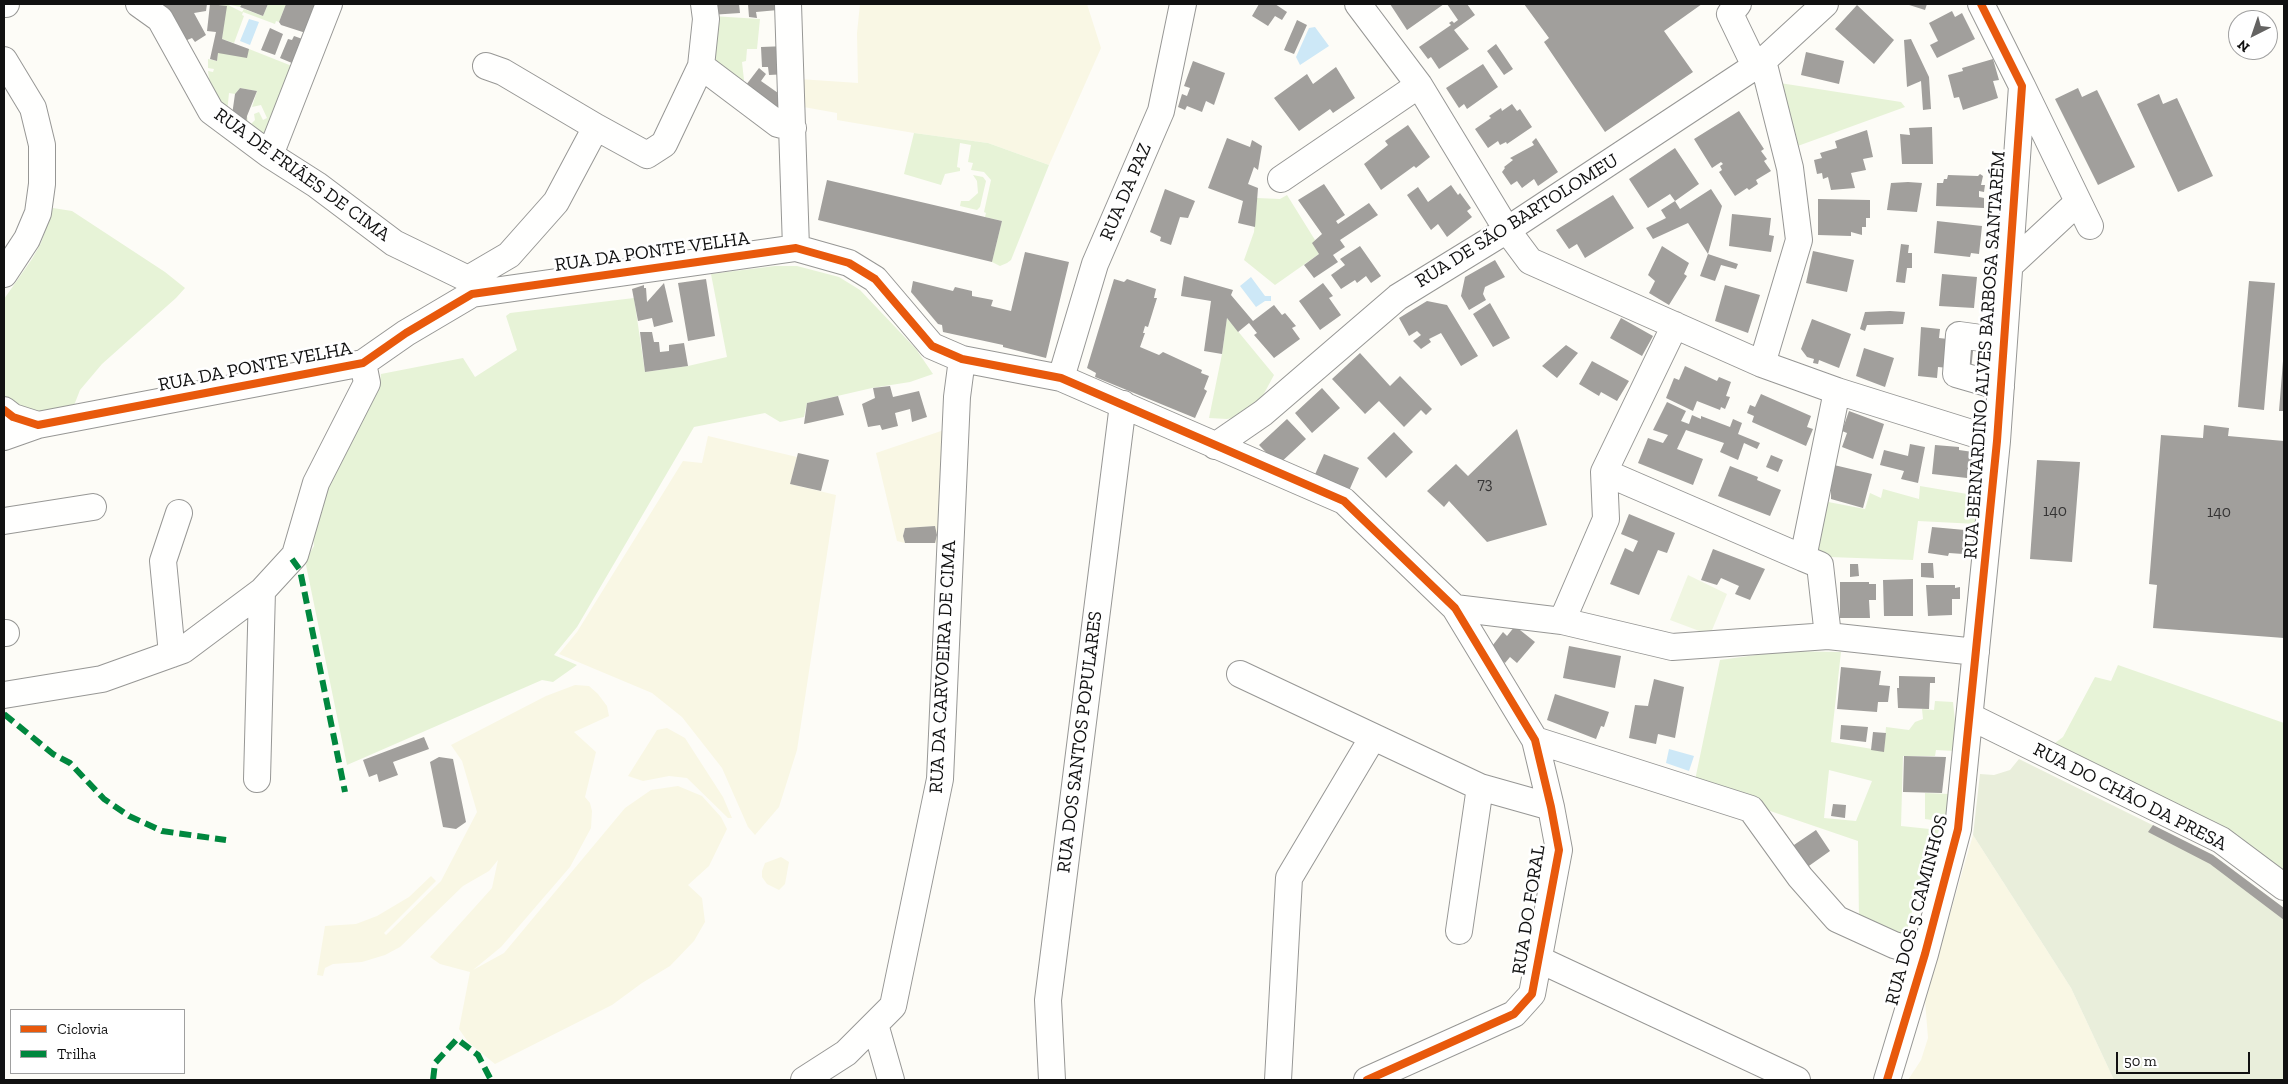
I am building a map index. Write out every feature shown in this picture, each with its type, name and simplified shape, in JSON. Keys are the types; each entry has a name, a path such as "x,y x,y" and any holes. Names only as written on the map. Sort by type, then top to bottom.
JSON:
{"street":[{"name":"RUA DE FRIÃES DE CIMA","path":"139,4 160,19 211,112 270,155 317,185 394,243 470,286"},
{"path":"270,155 329,4"},
{"path":"486,66 503,72 596,128 647,155 664,144 701,66 706,19 704,4"},
{"path":"788,4 796,248"},
{"name":"RUA DA PAZ","path":"1061,378 1095,264 1161,111 1183,4"},
{"path":"1358,4 1419,86 1507,230 1530,261 1762,364 1837,391 1997,441"},
{"path":"1738,4 1730,14 1759,63 1790,168 1799,240 1762,364"},
{"name":"RUA DE SÃO BARTOLOMEU","path":"1215,446 1263,413 1398,298 1507,230 1759,63 1825,4"},
{"path":"1981,4 2090,226"},
{"path":"4,60 34,108 42,145 42,184 38,213 27,239 4,274"},
{"path":"701,66 778,124 793,128"},
{"path":"1281,178 1419,86"},
{"name":"RUA BERNARDINO ALVES BARBOSA SANTARÉM","path":"1971,717 1997,441 2022,86"},
{"path":"470,286 509,255 556,202 596,128"},
{"path":"2008,267 2078,202"},
{"name":"RUA DO FORAL","path":"796,248 849,263 875,279 932,346 962,359 1061,378 1344,501 1454,608 1535,740 1559,850 1532,994 1514,1014 1366,1080"},
{"name":"RUA DA PONTE VELHA","path":"4,437 38,425 364,363 470,286 796,248"},
{"path":"1562,621 1606,520 1604,472 1675,325"},
{"path":"2001,387 1956,374 1958,335 2003,341"},
{"name":"RUA DA CARVOEIRA DE CIMA","path":"804,1080 846,1053 893,1006 940,779 957,397 962,359"},
{"path":"4,695 102,679 184,650 262,591 296,555 316,482 367,382 364,363"},
{"path":"1803,558 1837,391"},
{"name":"RUA DOS SANTOS POPULARES","path":"1058,1079 1048,1000 1123,404"},
{"name":"RUA DA PONTE VELHA","path":"4,410 13,417 38,425"},
{"path":"1604,472 1820,565 1828,636"},
{"path":"4,521 93,507"},
{"path":"172,654 163,561 179,513"},
{"path":"257,779 262,591"},
{"path":"1454,608 1562,621 1672,647 1828,636 1976,652"},
{"path":"1240,674 1480,787 1551,807"},
{"name":"RUA DOS 5 CAMINHOS","path":"1887,1080 1928,943 1923,915 1931,879 1936,868 1950,861 1958,829 1971,717"},
{"name":"RUA DO CHÃO DA PRESA","path":"1971,717 2221,840 2284,887"},
{"path":"1278,1080 1289,878 1373,737"},
{"path":"1535,740 1751,809 1800,877 1837,919 1894,945 1928,943"},
{"path":"1459,930 1480,787"},
{"path":"1538,959 1797,1080"},
{"path":"1891,1080 1899,1074 1907,1062 1916,1031 1914,1016 1909,1006"},
{"path":"876,1024 891,1080"}],"shaded area":[{"path":"860,4 1087,4 1101,48 1049,165 988,143 837,120 837,113 798,106 799,79 858,83 857,33"},
{"path":"947,429 943,544 935,543 937,535 935,526 905,528 903,536 905,543 897,541 876,453"},
{"path":"708,436 797,457 790,484 836,495 797,750 779,807 755,835 748,827 722,768 682,717 652,693 559,654 577,632 683,461 702,463"},
{"path":"575,685 589,686 598,694 607,706 609,716 574,732 596,752 585,797 590,803 592,811 591,828 570,867 501,947 473,970 504,953 625,808 651,790 678,786 702,796 721,817 727,829 709,866 688,885 702,898 705,922 694,941 670,966 642,983 612,1005 495,1064 468,1042 459,1029 470,972 440,964 430,957 492,888 498,860 489,871 463,886 400,947 385,955 362,962 333,964 325,968 323,976 317,975 325,926 356,924 377,916 409,897 431,876 436,881 384,933 386,935 441,881 477,812 462,761 451,745 546,696"},
{"path":"667,728 685,738 723,797 732,818 728,818 687,778 669,776 643,781 628,776 657,730"},
{"path":"1973,835 2071,988 2114,1080 1908,1080 1921,1060 1928,1038 1925,1000"},
{"path":"781,857 789,862 785,884 779,890 767,884 762,877 762,871 765,863"}],"green space":[{"path":"207,4 226,4 242,12 244,9 263,16 268,4 286,4 279,22 276,21 275,24 243,12 242,15 244,16 234,43 222,39 226,6"},
{"path":"226,4 242,4 240,7"},
{"path":"712,16 760,19 757,49 747,49 746,61 742,62 744,80 742,82 710,61"},
{"path":"249,49 297,68 268,132 262,135 245,131 247,116 251,124 255,120 254,114 259,112 263,120 267,118 261,105 252,107 257,91 240,88 235,94 229,93 227,113 218,104 213,87 210,87 208,71 213,72 214,69 208,68 208,59 217,61 218,53"},
{"path":"1780,83 1901,102 1905,107 1795,147"},
{"path":"914,133 988,143 1049,165 1011,260 1007,263 1000,266 992,262 1002,221 985,217 986,213 984,212 991,180 984,172 971,170 973,163 968,162 971,145 960,143 957,167 960,168 960,171 945,174 941,185 904,174"},
{"path":"973,175 983,177 986,181 980,207 977,210 960,206 961,201 969,201 978,193 977,181"},
{"path":"1287,195 1315,240 1313,243 1319,254 1275,285 1244,260 1254,232 1257,198 1280,199"},
{"path":"53,208 72,211 165,272 185,288 102,364 80,390 73,408 38,413 15,404 4,397 4,299 41,243"},
{"path":"775,266 797,266 839,277 860,290 916,349 933,374 910,382 872,388 807,403 804,417 780,422 765,413 694,427 577,627 554,655 577,665 553,682 542,680 347,765 306,565 308,556 314,546 313,534 325,491 380,380 381,374 463,358 475,377 517,350 506,316 510,313 634,298 645,372 688,366 727,357 711,274"},
{"path":"1227,318 1274,375 1260,401 1232,418 1209,418 1222,354"},
{"path":"1920,486 1979,496 1977,524 1918,521 1913,560 1829,557 1816,548 1823,501 1865,509 1870,493 1881,498 1883,489 1919,499"},
{"path":"1688,575 1727,594 1710,635 1670,620"},
{"path":"1785,651 1841,652 1831,742 1884,751 1886,727 1909,730 1915,722 1923,719 1922,709 1934,710 1935,701 1953,702 1956,731 1954,751 1936,750 1935,756 1903,756 1901,826 1939,830 1936,838 1939,840 1924,865 1906,934 1859,921 1858,841 1694,785 1720,660","holes":["1829,770 1872,781 1856,821 1824,818"]},
{"path":"2118,665 2284,723 2284,876 2056,748 2055,743 2063,737 2095,677 2111,681"},
{"path":"2019,759 2213,855 2284,908 2284,1080 2114,1080 2071,988 1973,835 1980,774 1994,775 2010,770"},
{"path":"1925,793 1949,794 1946,822 1925,819"}],"water":[{"path":"249,19 259,22 250,45 240,41"},
{"path":"1315,27 1329,46 1300,65 1296,57 1309,28"},
{"path":"1251,277 1265,296 1271,296 1271,301 1265,301 1256,307 1240,286"},
{"path":"1669,749 1694,756 1689,771 1666,763"}],"building":[{"path":"158,4 207,4 206,11 194,13 206,35 195,42 192,38 180,43"},
{"path":"210,4 227,6 222,39 249,49 247,58 218,53 217,61 210,59 216,32 207,31"},
{"path":"242,4 268,4 263,16 240,7"},
{"path":"286,4 312,4 322,8 312,35 281,25 279,22"},
{"path":"708,4 739,4 740,13 710,15"},
{"path":"748,4 778,4 778,10 756,12 757,18 749,17"},
{"path":"1259,4 1275,4 1287,12 1282,20 1275,16 1268,26 1252,16"},
{"path":"1390,4 1444,4 1407,30"},
{"path":"1447,4 1467,4 1475,15 1454,30 1469,49 1439,69 1431,57 1428,59 1419,47 1451,25 1449,23 1452,21 1454,23 1458,20"},
{"path":"1524,4 1702,4 1664,31 1693,72 1605,132 1544,42 1549,38"},
{"path":"1906,4 1927,4 1925,10"},
{"path":"1857,5 1894,40 1874,64 1835,29"},
{"path":"1952,11 1955,17 1962,13 1975,39 1937,58 1930,45 1938,41 1929,23"},
{"path":"1297,20 1307,25 1294,54 1284,50"},
{"path":"270,28 283,34 275,55 261,50"},
{"path":"294,36 308,41 299,66 280,58 288,39 292,40"},
{"path":"1911,39 1929,77 1931,109 1923,110 1921,81 1907,87 1904,40"},
{"path":"1496,44 1513,69 1504,75 1487,51"},
{"path":"787,46 788,74 769,75 768,67 762,67 761,47"},
{"path":"1806,52 1844,61 1839,84 1801,75"},
{"path":"1993,59 1999,80 1993,81 1998,98 1963,110 1959,97 1954,98 1948,75 1963,71 1962,68"},
{"path":"1193,61 1225,73 1214,105 1206,101 1202,112 1187,106 1185,110 1178,107 1182,94 1187,96 1190,88 1184,86"},
{"path":"1483,64 1498,87 1467,109 1464,104 1459,108 1446,88"},
{"path":"1336,67 1355,98 1333,113 1330,109 1299,131 1274,98 1307,74 1313,84"},
{"path":"759,68 766,74 761,81 788,100 775,116 746,85"},
{"path":"240,88 257,91 247,116 246,127 231,122 235,94"},
{"path":"2078,88 2082,97 2097,90 2135,167 2098,185 2055,99"},
{"path":"2159,94 2163,104 2177,98 2213,176 2178,192 2137,104"},
{"path":"1512,104 1517,111 1520,109 1532,127 1507,144 1506,142 1500,145 1498,141 1488,148 1475,129 1491,118 1489,116 1501,108 1502,111"},
{"path":"1739,111 1764,149 1761,151 1767,159 1764,161 1771,171 1756,180 1758,184 1749,190 1747,188 1735,196 1719,172 1722,170 1720,166 1723,164 1721,162 1712,168 1694,139"},
{"path":"1408,125 1430,157 1381,190 1364,164 1388,145 1385,141"},
{"path":"1932,127 1933,164 1902,164 1900,134 1910,135 1909,128"},
{"path":"1867,130 1873,157 1863,159 1866,170 1851,173 1855,188 1831,190 1828,177 1823,179 1822,173 1817,174 1814,160 1822,158 1820,153 1837,148 1835,141"},
{"path":"1227,138 1250,147 1252,140 1262,146 1258,170 1254,167 1248,184 1258,188 1255,227 1238,223 1243,201 1208,188"},
{"path":"1536,138 1558,172 1538,186 1534,179 1522,188 1517,181 1511,185 1502,172 1504,167 1513,160 1510,158 1534,145 1532,142"},
{"path":"1675,148 1699,184 1675,201 1670,194 1648,208 1629,179"},
{"path":"1980,174 1983,176 1981,185 1985,185 1984,192 1979,191 1979,197 1984,198 1984,208 1936,206 1937,183 1943,183 1948,175 1978,176"},
{"path":"827,180 1002,221 992,262 818,220"},
{"path":"1891,183 1922,183 1917,212 1887,210"},
{"path":"1324,184 1345,215 1336,221 1338,224 1369,203 1378,215 1340,240 1345,247 1333,255 1338,262 1314,278 1304,265 1319,254 1312,243 1322,234 1298,200"},
{"path":"1451,185 1458,195 1460,193 1471,208 1467,211 1472,217 1447,237 1438,224 1431,230 1407,195 1418,187 1428,202"},
{"path":"1165,189 1195,201 1188,218 1180,217 1171,245 1160,241 1161,237 1150,232"},
{"path":"1711,189 1722,206 1708,254 1688,223 1653,239 1646,228 1666,218 1661,210 1675,201 1680,209"},
{"path":"1613,195 1634,228 1585,258 1577,244 1569,249 1556,230"},
{"path":"1818,199 1870,200 1870,218 1866,218 1866,227 1862,227 1862,235 1851,232 1851,236 1818,235"},
{"path":"1732,214 1771,218 1769,235 1774,236 1771,252 1729,246"},
{"path":"1937,221 1982,226 1979,254 1971,253 1970,257 1934,253"},
{"path":"1901,244 1909,245 1908,253 1912,253 1912,268 1907,268 1905,283 1896,282"},
{"path":"1360,246 1381,276 1371,283 1366,276 1357,283 1355,280 1341,289 1331,275 1345,265 1340,259"},
{"path":"1662,246 1689,263 1684,274 1687,276 1669,305 1649,293 1655,281 1648,275"},
{"path":"1813,251 1854,260 1847,292 1806,283"},
{"path":"1025,252 1069,262 1046,358 1003,347 1003,345 943,332 942,325 938,324 911,292 913,281 953,291 955,287 972,291 972,296 993,300 991,306 1011,311"},
{"path":"1708,254 1738,264 1736,269 1721,265 1715,281 1700,276"},
{"path":"1495,260 1505,277 1485,287 1483,294 1486,300 1469,310 1461,296 1465,277"},
{"path":"1942,274 1977,277 1974,308 1939,306"},
{"path":"1184,276 1233,290 1231,295 1253,321 1274,305 1282,315 1285,313 1296,326 1292,328 1300,339 1274,358 1254,335 1257,333 1249,323 1238,332 1227,318 1222,354 1204,351 1211,301 1181,296"},
{"path":"706,279 715,336 688,341 678,283"},
{"path":"1114,279 1124,282 1127,279 1156,289 1154,298 1157,298 1148,327 1145,326 1143,333 1145,333 1140,347 1159,355 1163,352 1202,370 1201,373 1209,376 1204,389 1207,391 1195,418 1095,377 1096,373 1087,368"},
{"path":"2249,281 2275,283 2264,410 2238,407"},
{"path":"664,283 673,322 654,327 652,318 638,321 632,289 644,285 647,302"},
{"path":"1323,283 1333,296 1329,298 1341,315 1320,330 1299,301"},
{"path":"1725,285 1760,295 1748,333 1715,321"},
{"path":"1427,301 1447,305 1478,356 1461,366 1441,333 1429,339 1431,342 1421,349 1413,341 1421,335 1417,331 1409,336 1399,318"},
{"path":"1490,303 1510,338 1493,347 1473,314"},
{"path":"1865,312 1905,312 1903,324 1867,325 1865,331 1860,329"},
{"path":"1621,318 1653,336 1642,356 1610,338"},
{"path":"1812,319 1851,334 1839,368 1819,360 1818,364 1813,363 1814,359 1807,357 1801,349"},
{"path":"1921,327 1940,329 1939,338 1974,342 1971,370 1938,367 1937,378 1918,376"},
{"path":"640,332 652,332 654,342 659,342 660,352 669,351 669,345 684,343 688,366 645,372"},
{"path":"1566,345 1578,353 1557,378 1542,366"},
{"path":"1864,348 1894,358 1885,387 1856,376"},
{"path":"1360,353 1390,386 1400,376 1432,409 1426,415 1421,410 1404,427 1379,401 1365,414 1332,379"},
{"path":"1592,361 1629,381 1617,401 1601,392 1599,396 1579,384"},
{"path":"2283,361 2284,411 2279,411"},
{"path":"1685,366 1717,381 1719,377 1731,382 1726,396 1730,397 1725,409 1721,407 1720,410 1697,401 1693,411 1666,398 1674,378 1679,380"},
{"path":"890,386 893,397 919,391 927,417 912,422 910,409 895,413 898,426 882,430 880,425 868,427 862,404 875,398 873,388"},
{"path":"1322,388 1340,408 1312,433 1295,413"},
{"path":"1761,394 1811,416 1807,427 1813,429 1806,446 1752,422 1754,416 1747,413 1750,405 1755,407"},
{"path":"838,396 844,415 804,424 807,403"},
{"path":"1667,402 1686,411 1681,421 1689,424 1692,415 1701,419 1701,416 1730,427 1733,419 1742,423 1738,434 1760,443 1757,449 1744,443 1738,460 1720,452 1724,443 1686,430 1677,449 1703,459 1693,485 1638,463 1648,438 1663,443 1668,435 1653,430"},
{"path":"1849,411 1884,424 1873,459 1842,447 1847,433 1842,431"},
{"path":"1287,419 1306,439 1278,465 1259,445"},
{"path":"2204,425 2229,428 2228,436 2284,441 2284,638 2153,628 2157,585 2149,584 2161,435 2203,438"},
{"path":"1517,429 1547,525 1487,542 1449,501 1444,507 1427,491 1456,464 1468,476"},
{"path":"1394,432 1413,452 1386,478 1367,458"},
{"path":"1910,444 1925,447 1918,483 1901,479 1904,471 1880,465 1884,450 1908,456"},
{"path":"1935,445 1959,447 1959,450 1973,452 1971,469 1968,469 1967,478 1932,474"},
{"path":"798,453 829,460 821,491 790,484"},
{"path":"1324,454 1359,468 1348,493 1313,479"},
{"path":"1771,455 1783,460 1778,472 1766,467"},
{"path":"2037,460 2080,462 2072,562 2030,559"},
{"path":"1834,465 1872,474 1863,508 1831,499 1831,481"},
{"path":"1730,466 1758,477 1757,480 1781,490 1770,516 1718,496"},
{"path":"1629,514 1675,533 1667,553 1658,550 1639,595 1610,584 1625,548 1633,552 1638,541 1621,534"},
{"path":"935,526 937,535 935,543 905,543 903,536 905,528"},
{"path":"1932,527 1965,530 1963,554 1949,553 1948,556 1928,553"},
{"path":"1713,549 1765,569 1750,600 1735,594 1739,586 1721,578 1717,585 1701,580"},
{"path":"1921,563 1933,563 1934,578 1921,577"},
{"path":"1850,564 1858,564 1859,576 1850,577"},
{"path":"1913,579 1913,616 1884,616 1883,580"},
{"path":"1840,582 1869,582 1869,584 1876,584 1876,600 1869,600 1870,618 1840,618"},
{"path":"1926,585 1955,585 1955,588 1960,587 1960,599 1952,599 1952,615 1928,616"},
{"path":"1515,626 1535,642 1517,663 1510,657 1505,663 1489,650 1503,632 1507,636"},
{"path":"1569,646 1621,656 1615,688 1563,678"},
{"path":"1841,667 1881,671 1879,685 1890,686 1888,702 1878,702 1877,712 1837,709"},
{"path":"1899,676 1935,677 1935,683 1930,683 1929,709 1898,708 1897,688 1899,688"},
{"path":"1654,679 1684,687 1675,738 1658,734 1656,744 1629,738 1635,705 1648,706"},
{"path":"1555,694 1609,712 1604,727 1601,726 1596,739 1547,720"},
{"path":"1841,725 1868,727 1866,742 1840,739"},
{"path":"1873,732 1886,733 1884,752 1871,750"},
{"path":"424,737 429,749 393,762 398,775 379,782 377,774 369,777 363,760"},
{"path":"1904,756 1946,757 1942,793 1903,792"},
{"path":"439,757 453,759 466,822 456,829 443,827 430,762"},
{"path":"1833,804 1846,805 1845,818 1831,816"},
{"path":"2153,825 2213,855 2284,908 2284,920 2210,864 2148,832"},
{"path":"1816,830 1830,851 1806,868 1791,847"}],"marked path":[{"path":"292,559 300,570 345,792"},
{"path":"4,714 53,754 70,763 104,799 129,816 162,831 226,840"},
{"path":"433,1080 435,1063 457,1039 478,1055 491,1080"}],"cycle path":[{"path":"1887,1080 1925,954 1958,829 1997,441 2022,86 1981,4"},
{"path":"4,410 13,417 38,425 363,363 406,333 472,294 796,248 849,263 875,279 932,346 962,359 1061,378 1344,501 1455,608 1535,740 1559,850 1532,994 1514,1014 1367,1080"}]}
